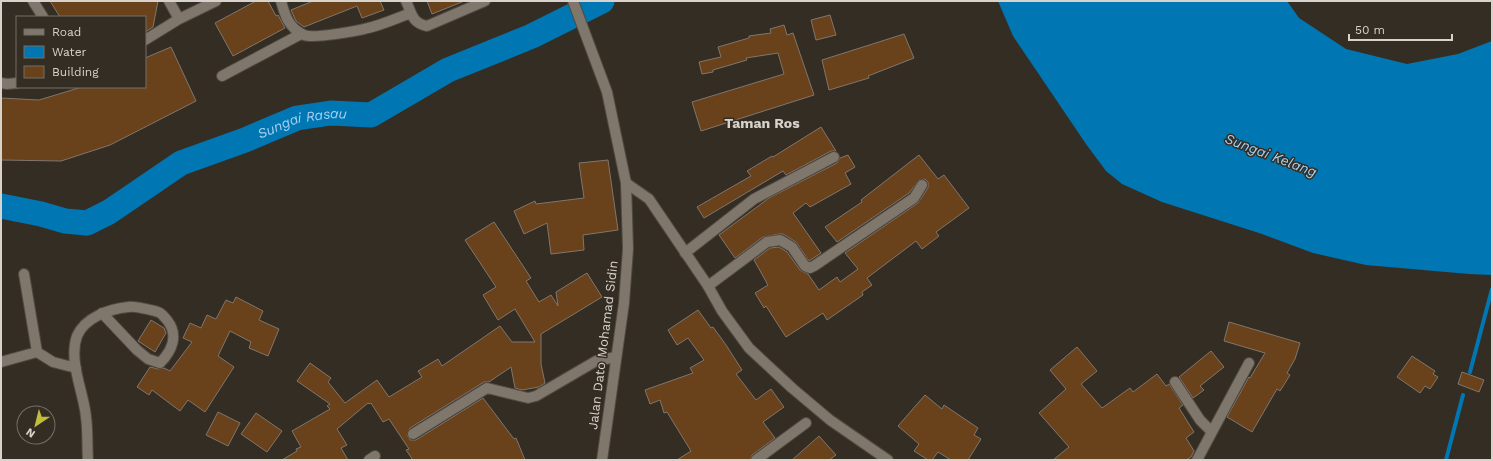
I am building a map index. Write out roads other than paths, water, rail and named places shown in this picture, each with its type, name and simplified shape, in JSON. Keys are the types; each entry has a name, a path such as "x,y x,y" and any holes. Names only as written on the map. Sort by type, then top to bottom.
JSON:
{"street":[{"path":"33,1 42,16"},
{"path":"169,1 179,19"},
{"path":"146,39 179,19 216,1"},
{"path":"281,1 291,27 305,36 324,36 369,28 411,12"},
{"path":"406,1 415,21 427,26 485,1"},
{"name":"Jalan Dato Mohamad Sidin","path":"572,1 607,92 626,183 628,249 624,302 602,460"},
{"path":"222,76 302,34"},
{"path":"1,83 16,83"},
{"path":"685,253 754,199 834,157"},
{"path":"626,183 649,199 708,286 722,311 750,348 792,388 830,420 885,459"},
{"path":"708,286 767,242 780,240 792,247 805,266 810,268 914,198 922,185"},
{"path":"24,274 37,352"},
{"path":"88,460 86,416 76,368 75,350 78,336 85,325 98,314 102,313 130,306 160,312 172,327 173,344 168,355 160,363 148,359 137,350 102,313"},
{"path":"1,362 37,352 53,362 76,368"},
{"path":"413,434 487,388 528,398 536,396 596,361 616,357"},
{"path":"1198,460 1249,363"},
{"path":"1175,382 1200,420 1212,432"},
{"path":"756,460 806,422"}],"water":[{"name":"Sungai Kelang","path":"998,1 1287,1 1299,18 1346,49 1407,64 1458,54 1492,41 1492,275 1366,265 1313,253 1262,234 1162,202 1122,184 1106,171 1086,144 1013,36"}],"waterway":[{"name":"Sungai Rasau","path":"1,206 41,214 65,221 87,223 109,212 181,163 245,140 297,118 331,113 371,115 448,70 532,36 602,1"},
{"path":"1470,372 1492,289"},
{"path":"1446,460 1463,395"}],"district":[{"name":"Taman Ros","path":"762,123"}]}
